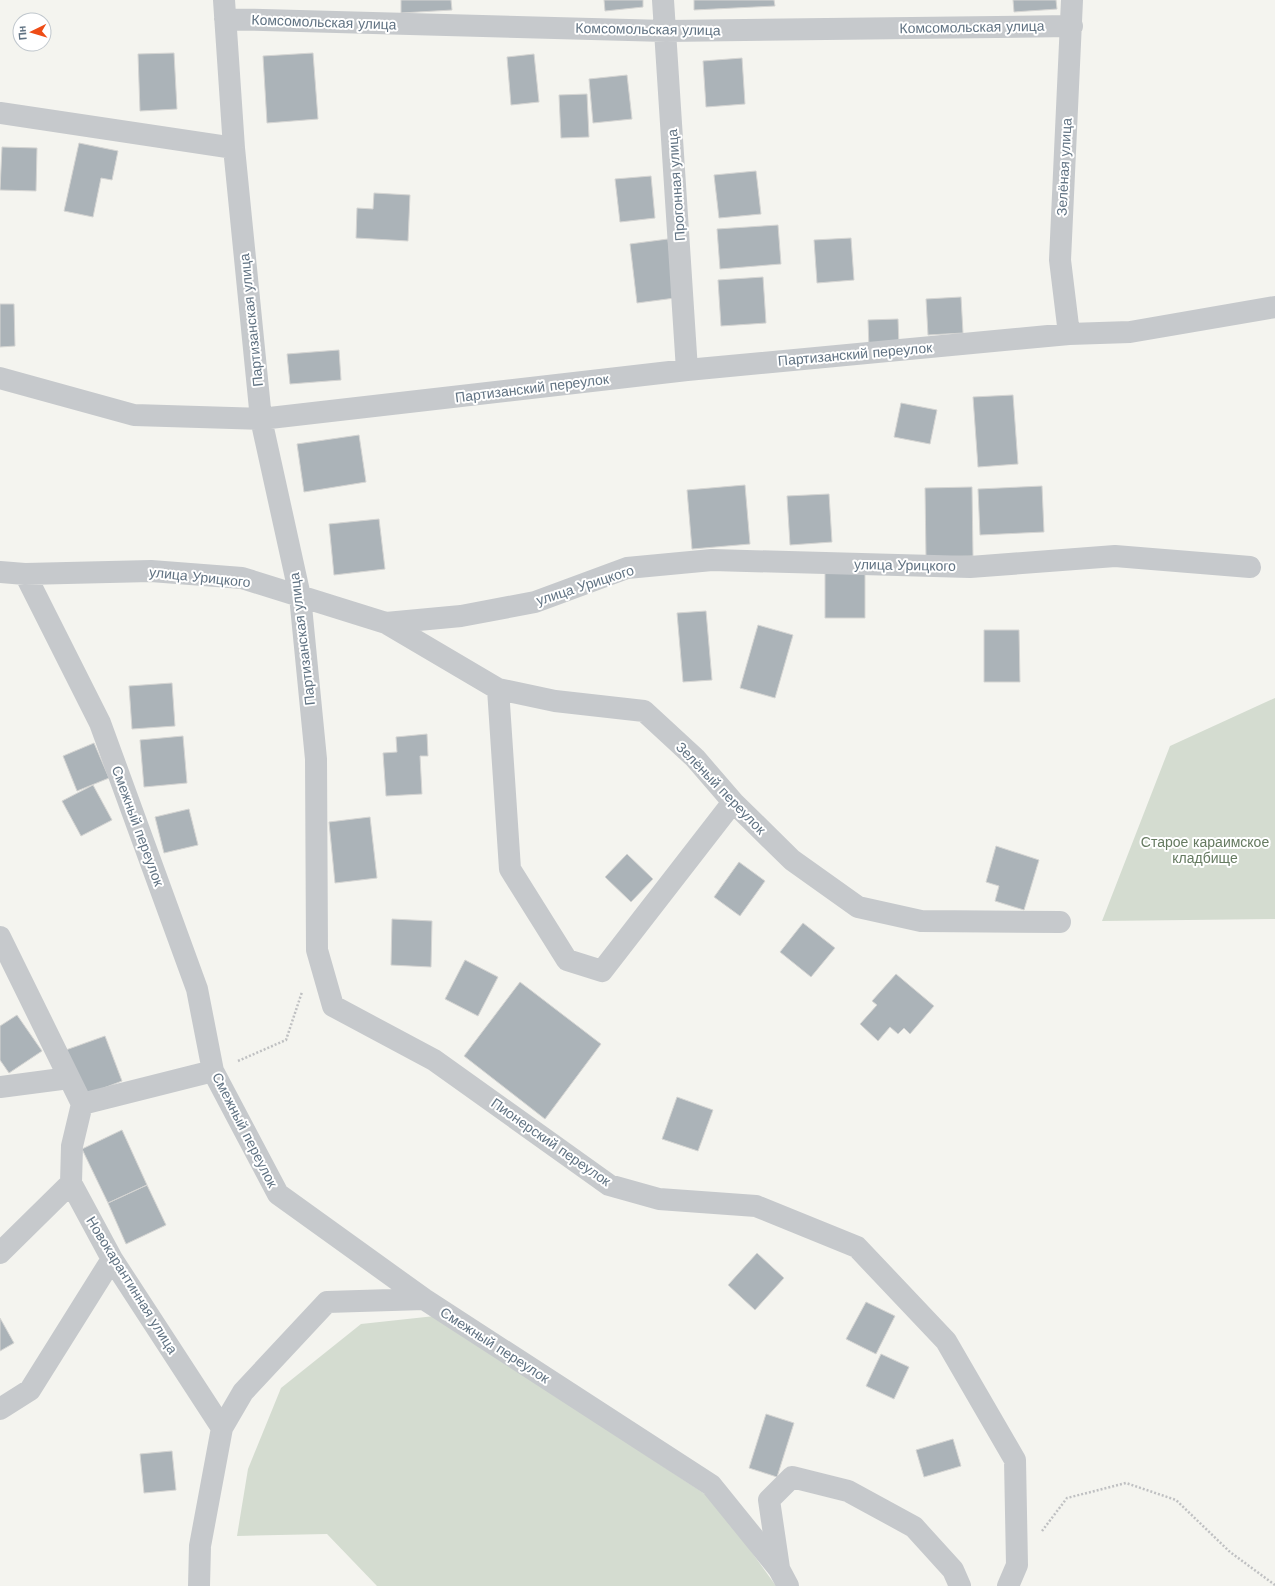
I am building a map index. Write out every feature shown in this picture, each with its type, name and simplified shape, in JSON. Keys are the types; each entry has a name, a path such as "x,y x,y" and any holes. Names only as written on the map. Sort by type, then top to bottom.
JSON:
{"street":[{"name":"Прогонная улица","path":"663,0 687,370"},
{"name":"Зелёная улица","path":"1069,334 1060,260 1072,0"},
{"name":"Комсомольская улица","path":"224,9 666,31 1072,26"},
{"name":"Партизанская улица","path":"224,9 234,148 261,419 300,596 316,760 317,950"},
{"path":"0,113 234,148"},
{"name":"Партизанский переулок","path":"0,378 134,415 261,419 687,370 1069,334 1130,332 1275,307"},
{"name":"улица Урицкого","path":"0,572 25,574 150,571 242,578 386,623 461,616 535,602 628,568 712,560 970,566 1115,556 1250,567"},
{"name":"Смежный переулок","path":"25,574 100,723 197,989 213,1071 278,1194 424,1299 711,1485 784,1578"},
{"name":"Зелёный переулок","path":"386,623 498,689 555,701 644,711 694,758 733,802 792,860 858,907 921,921 1060,922"},
{"path":"498,689 510,869 567,960 602,971 733,802"},
{"path":"0,937 82,1104 213,1071"},
{"name":"Пионерский переулок","path":"317,950 333,1006 434,1060 609,1185 659,1199 756,1206 857,1247 946,1341 1015,1460 1017,1565 1008,1586"},
{"path":"0,1087 69,1078"},
{"name":"Новокарантинная улица","path":"82,1104 72,1146 71,1183 112,1259 222,1428"},
{"path":"0,1253 71,1183"},
{"path":"0,1409 30,1390 112,1259"},
{"path":"199,1586 200,1546 222,1428 243,1392 327,1302 424,1299"},
{"path":"784,1578 769,1500 792,1477 848,1491 914,1527 953,1570 960,1586"}],"path":[{"path":"213,1071 286,1040 304,987"},
{"path":"1040,1535 1067,1498 1126,1484 1176,1500 1230,1552 1275,1585"}],"green space":[{"name":"Старое караимское кладбище","path":"1275,698 1275,919 1102,921 1170,746"},
{"path":"435,1316 714,1500 776,1586 377,1586 327,1534 237,1536 248,1469 281,1388 361,1324"}],"building":[{"path":"401,0 451,0 452,10 401,13"},
{"path":"604,0 643,0 643,7 605,11"},
{"path":"694,0 774,0 775,6 694,10"},
{"path":"1013,0 1056,0 1057,9 1014,12"},
{"path":"174,53 177,109 140,111 138,54"},
{"path":"313,53 318,119 267,123 263,56"},
{"path":"534,54 539,102 511,105 507,57"},
{"path":"742,58 745,104 706,107 703,61"},
{"path":"627,75 632,119 593,123 589,79"},
{"path":"587,94 589,137 561,138 559,95"},
{"path":"79,143 118,151 112,180 101,178 93,217 64,211"},
{"path":"2,147 37,148 36,191 0,190"},
{"path":"756,171 761,214 719,218 714,175"},
{"path":"651,176 655,218 620,222 615,179"},
{"path":"374,193 410,195 408,241 356,238 357,208 373,209"},
{"path":"778,225 781,264 720,269 717,229"},
{"path":"851,238 854,280 817,283 814,240"},
{"path":"668,239 675,298 637,303 630,244"},
{"path":"763,277 766,323 721,326 718,280"},
{"path":"961,297 963,333 928,335 926,299"},
{"path":"0,304 14,304 15,346 0,347"},
{"path":"898,319 899,346 869,348 868,320"},
{"path":"339,350 341,380 290,384 287,354"},
{"path":"1013,395 1018,464 978,467 973,397"},
{"path":"901,403 937,410 930,444 894,437"},
{"path":"359,435 366,482 304,492 297,444"},
{"path":"745,485 750,544 692,549 687,490"},
{"path":"1042,486 1044,532 980,535 978,489"},
{"path":"972,487 973,556 926,557 925,488"},
{"path":"829,494 832,542 790,545 787,496"},
{"path":"379,519 385,569 334,575 329,524"},
{"path":"825,566 865,566 865,618 825,618"},
{"path":"706,611 712,680 683,682 677,613"},
{"path":"758,625 793,635 775,698 740,688"},
{"path":"984,630 1019,630 1020,682 984,682"},
{"path":"172,683 175,726 132,729 129,686"},
{"path":"427,734 428,756 420,756 422,794 386,796 383,753 397,752 396,737"},
{"path":"183,736 187,783 144,787 140,740"},
{"path":"94,743 109,778 77,791 63,756"},
{"path":"93,785 112,820 81,836 62,801"},
{"path":"189,809 198,845 164,853 155,817"},
{"path":"370,817 377,878 335,883 329,822"},
{"path":"996,846 1039,860 1024,910 995,901 999,886 986,882"},
{"path":"627,854 653,879 631,902 605,877"},
{"path":"739,862 765,881 740,916 714,897"},
{"path":"392,919 432,921 431,967 391,965"},
{"path":"803,923 835,948 811,977 780,952"},
{"path":"465,960 498,977 478,1016 445,999"},
{"path":"896,974 934,1006 910,1034 904,1028 898,1034 890,1027 878,1041 860,1024 877,1005 872,1001"},
{"path":"520,982 601,1044 545,1119 464,1056"},
{"path":"17,1015 42,1051 9,1073 0,1060 0,1026"},
{"path":"105,1036 122,1081 80,1097 63,1051"},
{"path":"677,1097 713,1110 698,1151 662,1139"},
{"path":"122,1130 147,1185 108,1203 82,1149"},
{"path":"147,1185 166,1225 126,1244 108,1203"},
{"path":"757,1253 784,1278 755,1310 728,1285"},
{"path":"866,1302 895,1316 876,1354 846,1339"},
{"path":"0,1318 14,1343 0,1351"},
{"path":"881,1354 909,1367 894,1399 866,1386"},
{"path":"766,1414 794,1423 777,1477 749,1468"},
{"path":"953,1439 961,1466 924,1477 916,1450"},
{"path":"172,1451 176,1490 144,1493 140,1454"}]}
